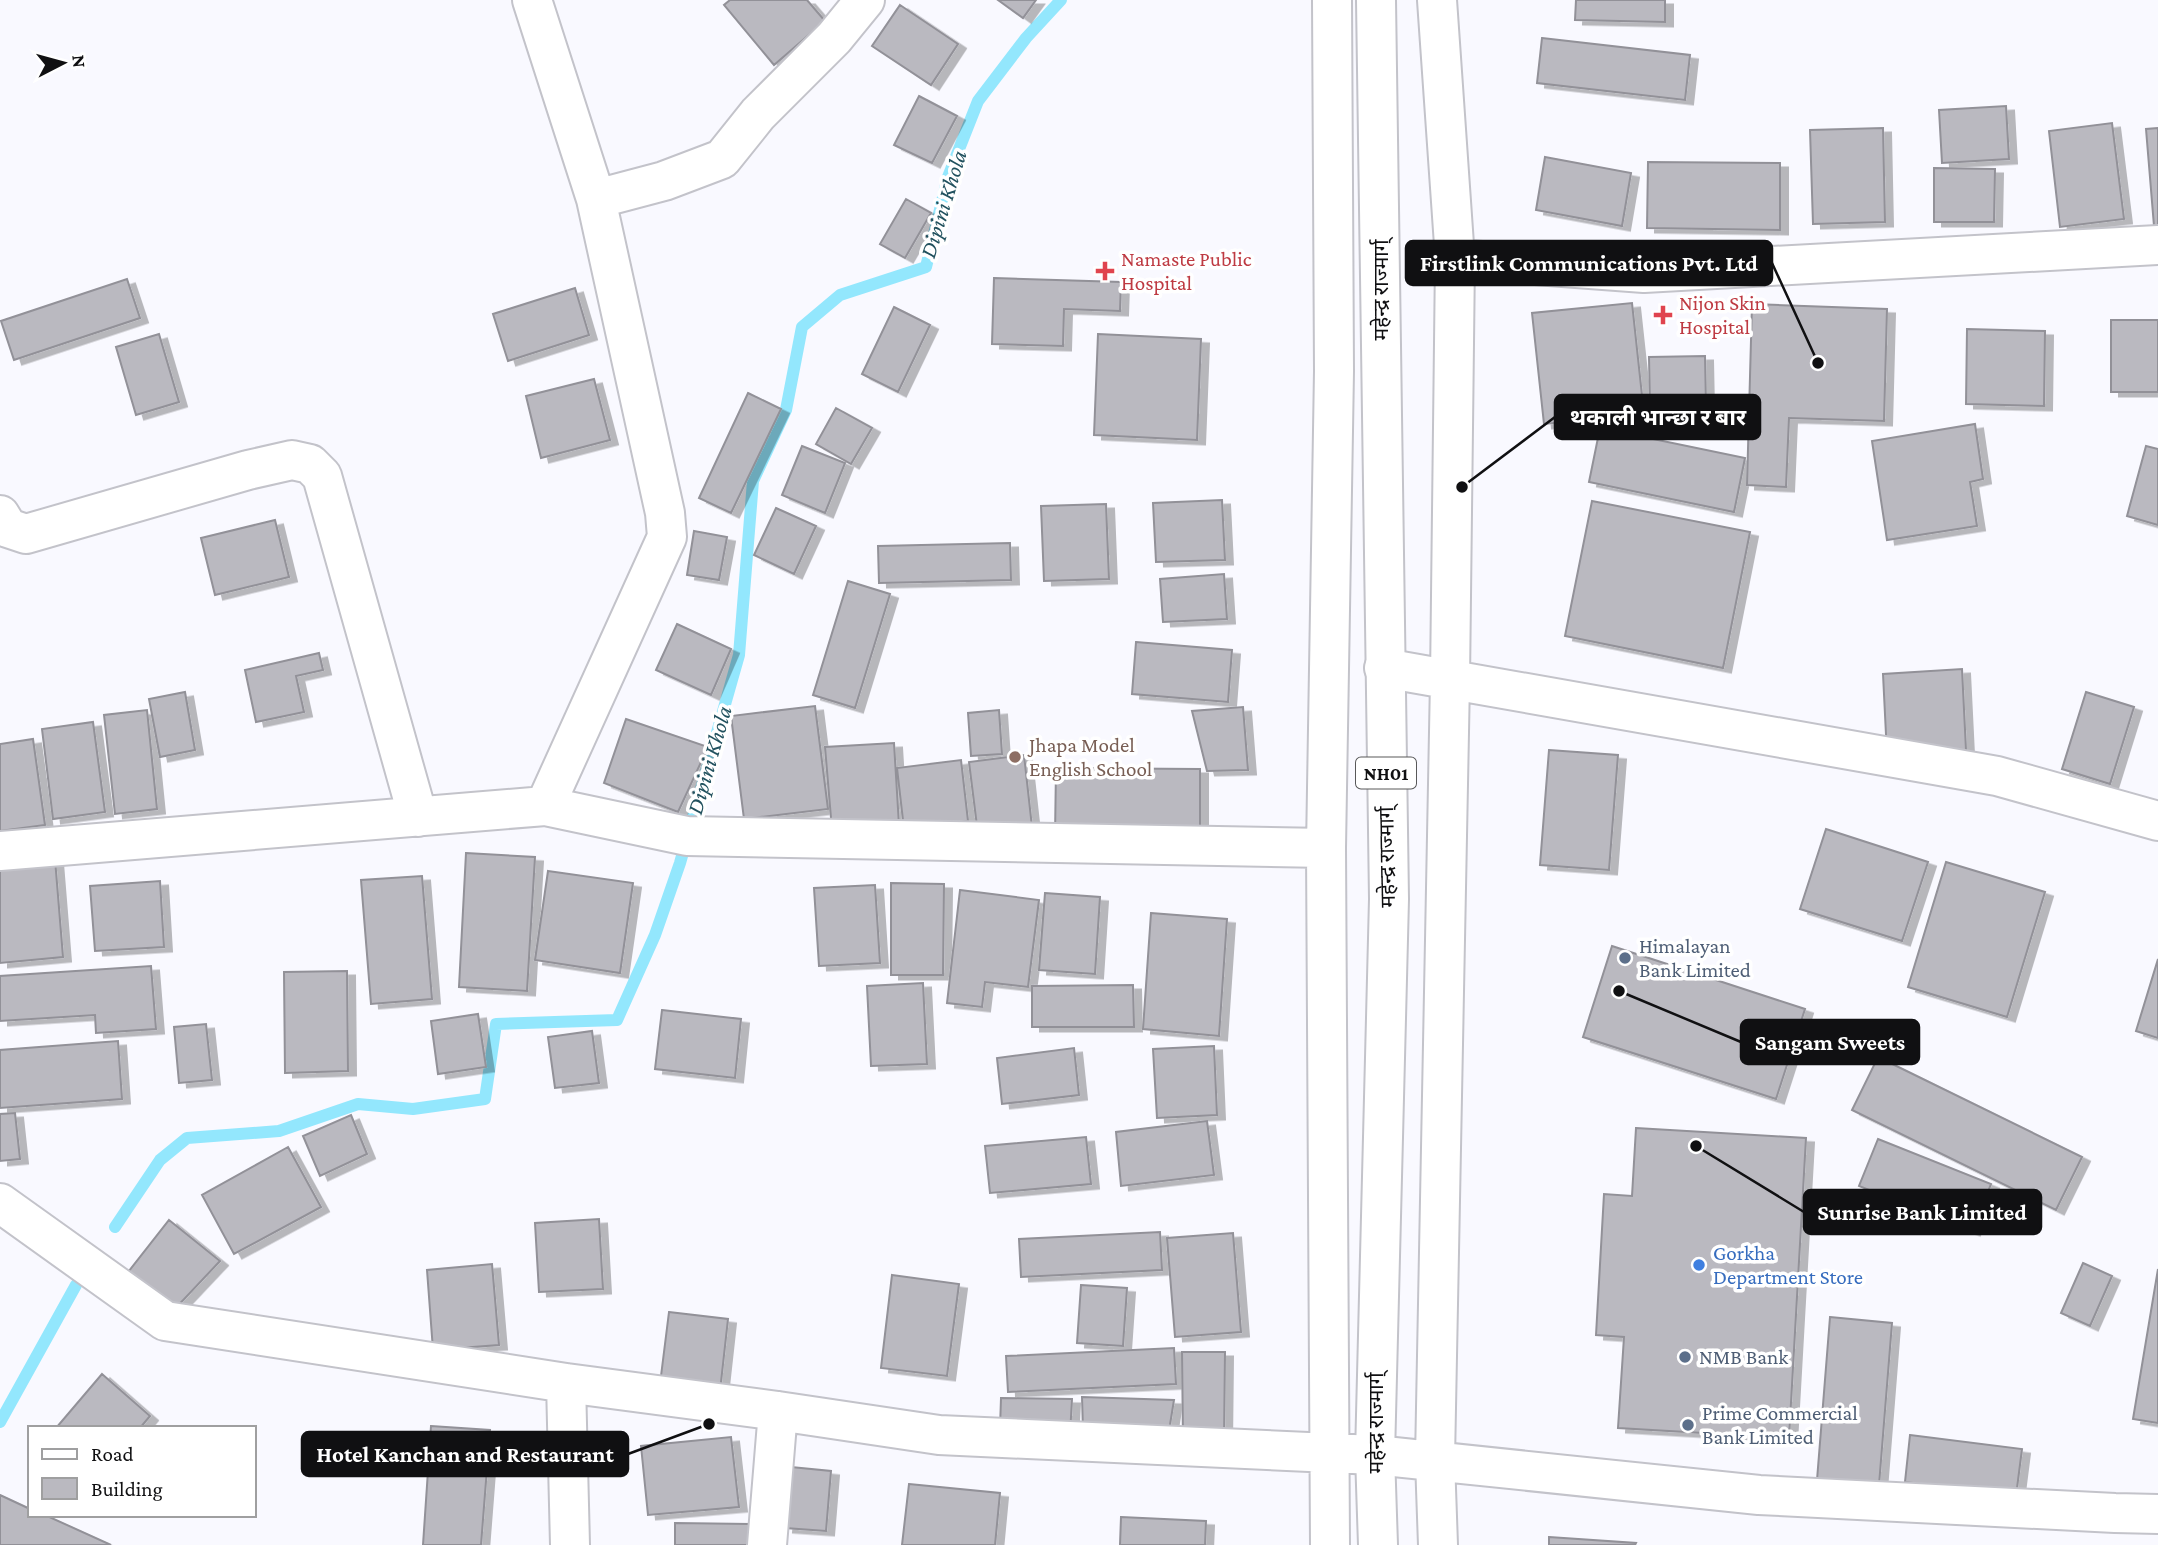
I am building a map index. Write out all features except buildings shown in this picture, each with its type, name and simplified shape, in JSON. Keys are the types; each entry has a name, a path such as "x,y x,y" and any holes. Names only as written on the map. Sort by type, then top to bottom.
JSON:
{"main road":[{"path":"532,0 596,199 665,513 667,537 545,806"},
{"path":"596,199 664,181 722,159 758,114 834,38 865,0"},
{"path":"1330,1545 1326,848 1334,371 1332,0"},
{"name":"महेन्द्र राज्मार्ग्","path":"1376,0 1389,899 1375,1455 1378,1545"},
{"path":"1437,0 1455,259 1435,1460 1437,1545"},
{"path":"1455,259 1644,273 2158,245"},
{"path":"0,515 8,528 26,534 248,470 292,460 310,464 322,476 418,817"},
{"path":"1384,668 1997,776 2158,821"},
{"path":"0,851 545,806 687,836 1326,848"},
{"path":"0,1203 166,1321 566,1384 939,1435 1375,1455 1759,1495 2158,1514"},
{"path":"566,1384 570,1545"},
{"path":"766,1545 778,1411"}],"waterway":[{"name":"Dipini Khola","path":"115,1227 160,1160 187,1138 279,1131 358,1104 413,1109 485,1099 496,1024 617,1020 655,935 680,863 739,655 753,481 786,410 802,327 840,295 926,267 948,177 978,101 1026,38 1061,0"},
{"name":"Dipini Khola","path":"0,1422 76,1285"}],"place":[{"name":"Namaste Public Hospital","path":"1105,271"},
{"name":"Nijon Skin Hospital","path":"1663,315"},
{"name":"Firstlink Communications Pvt. Ltd","path":"1818,363"},
{"name":"थकाली भान्छा र बार","path":"1462,487"},
{"name":"Jhapa Model English School","path":"1015,757"},
{"name":"Himalayan Bank Limited","path":"1625,958"},
{"name":"Sangam Sweets","path":"1619,991"},
{"name":"Sunrise Bank Limited","path":"1696,1146"},
{"name":"Gorkha Department Store","path":"1699,1265"},
{"name":"NMB Bank","path":"1685,1357"},
{"name":"Hotel Kanchan and Restaurant","path":"709,1424"},
{"name":"Prime Commercial Bank Limited","path":"1688,1425"}]}
